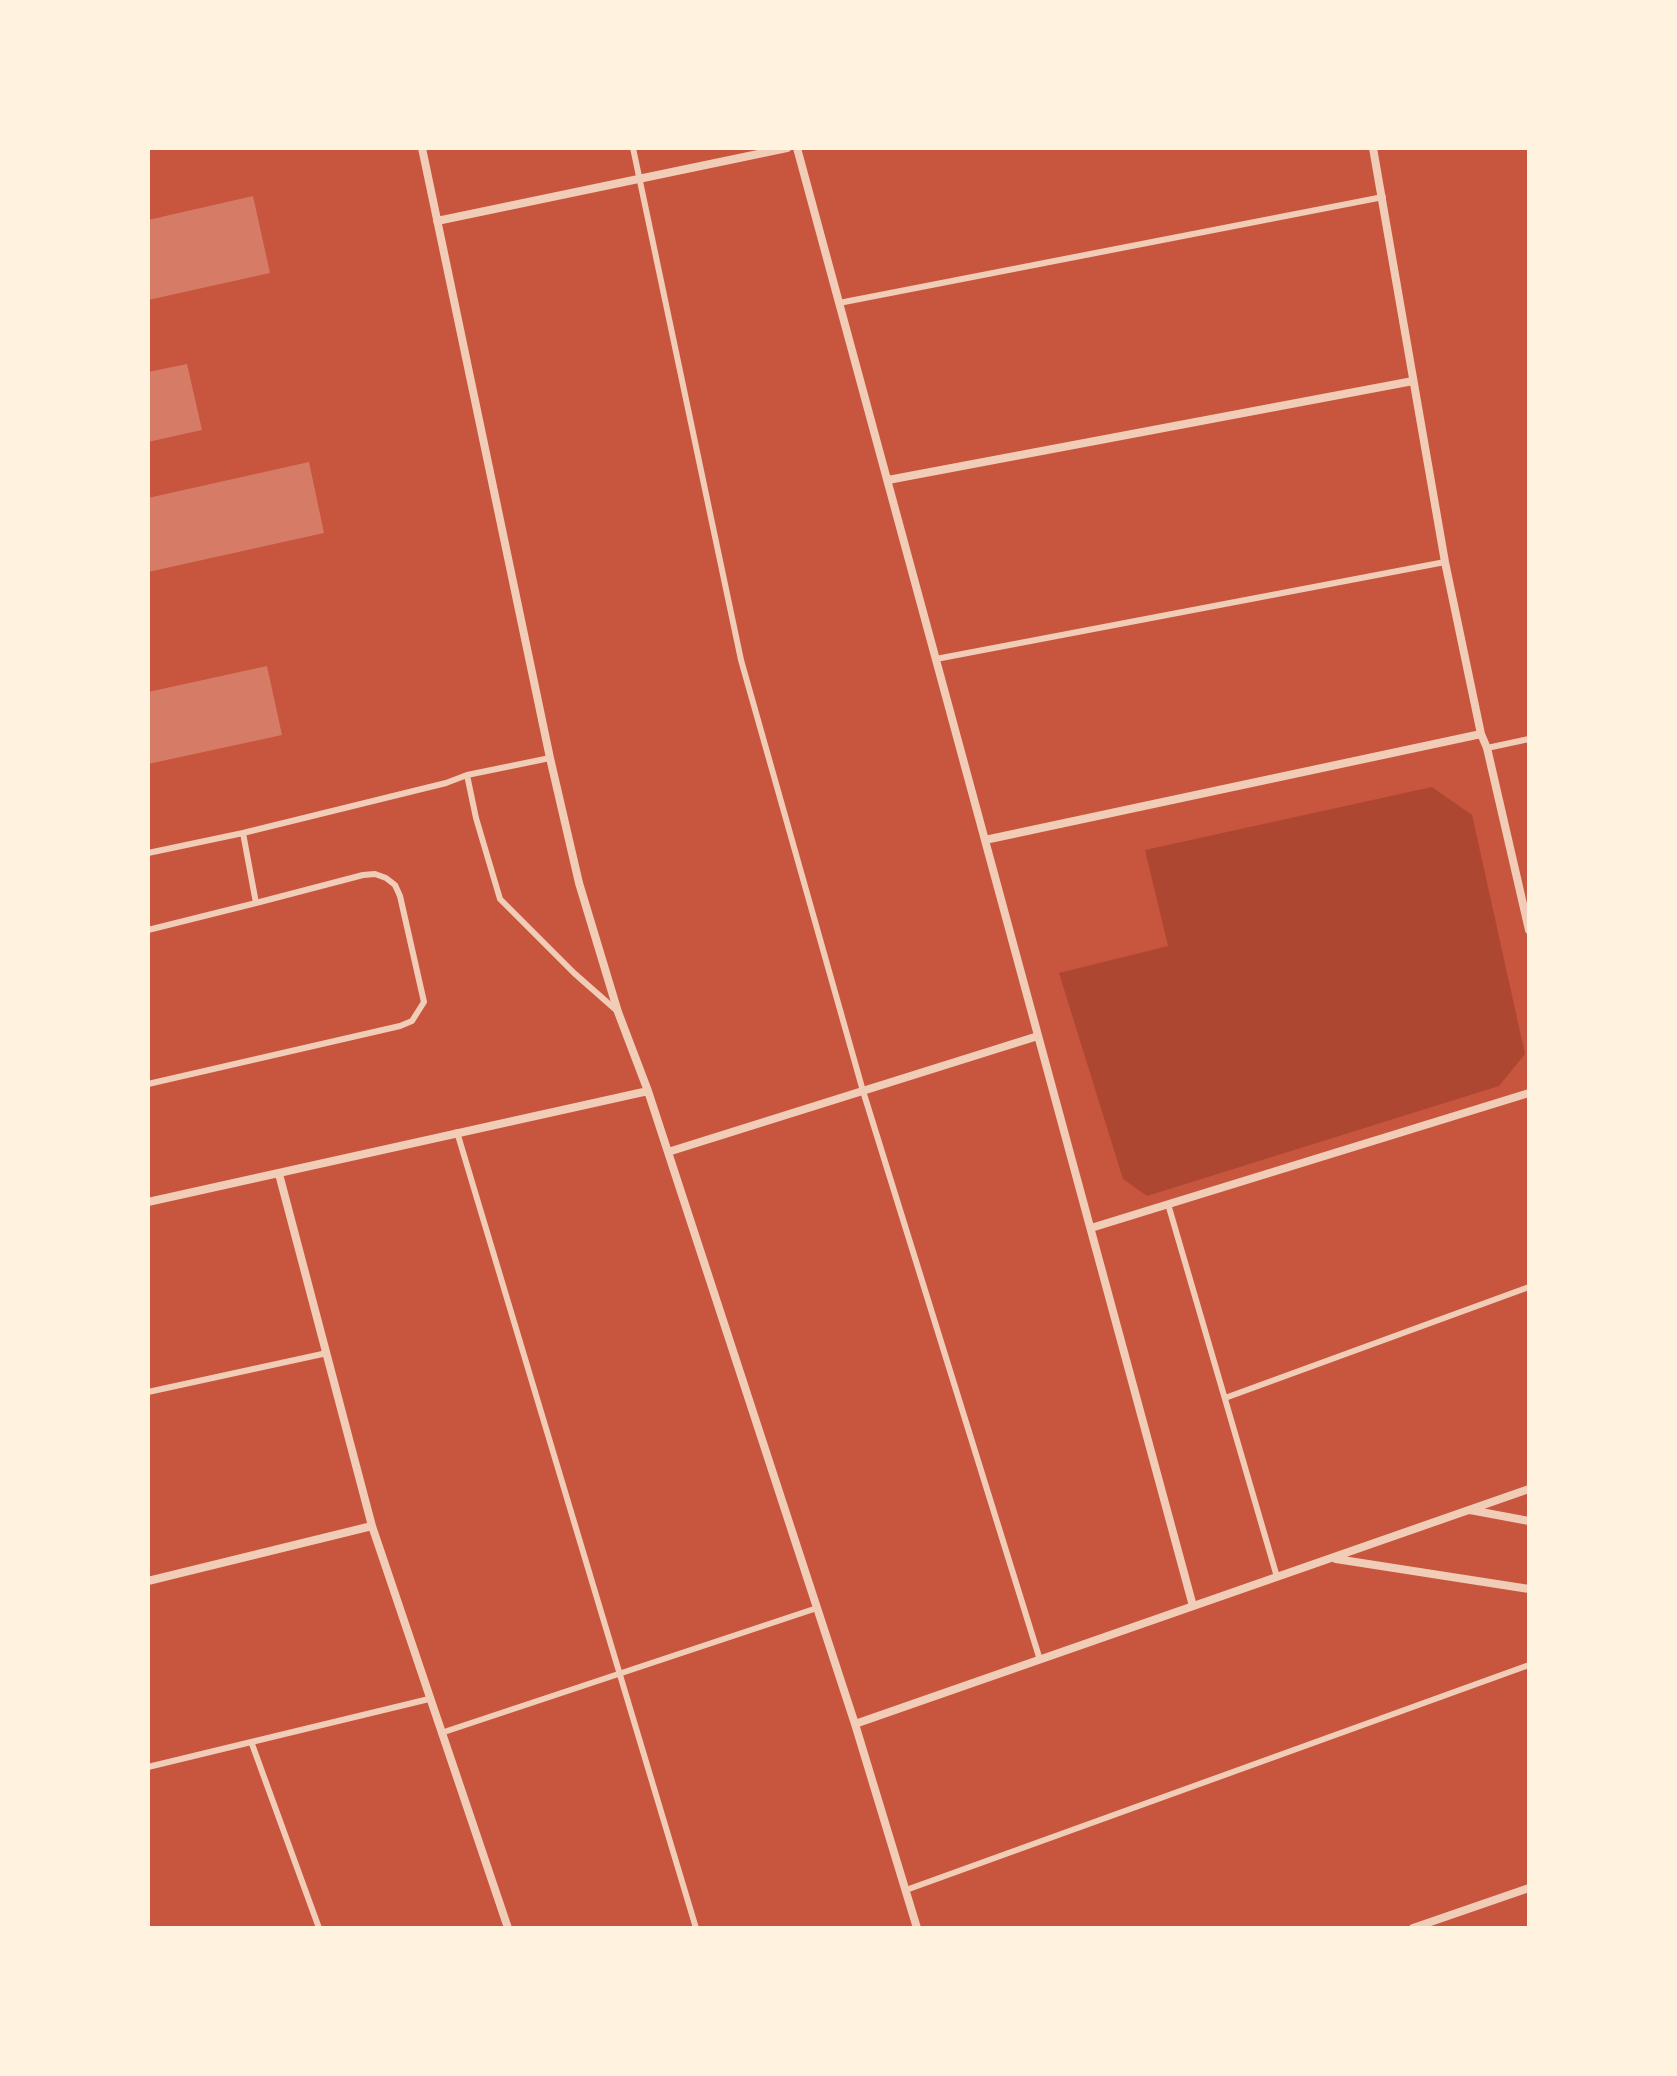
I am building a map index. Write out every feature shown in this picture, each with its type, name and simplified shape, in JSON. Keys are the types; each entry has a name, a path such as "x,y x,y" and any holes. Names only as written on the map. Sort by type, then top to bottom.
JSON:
{"street":[{"path":"422,148 579,883 618,1012 648,1091 855,1724 917,1928"},
{"path":"437,221 787,148"},
{"path":"797,148 1193,1606"},
{"path":"1373,148 1445,562 1481,734 1487,748 1529,930"},
{"path":"888,480 1413,381"},
{"path":"985,840 1481,734"},
{"path":"668,1152 1038,1036"},
{"path":"148,1202 648,1091"},
{"path":"1091,1228 1529,1093"},
{"path":"279,1174 372,1526 508,1928"},
{"path":"855,1724 1529,1489"},
{"path":"1469,1510 1529,1521"},
{"path":"148,1581 372,1526"},
{"path":"1332,1558 1529,1589"},
{"path":"1413,1928 1529,1888"}],"lane":[{"path":"633,148 741,660 863,1091 1040,1660"},
{"path":"839,303 1383,197"},
{"path":"936,659 1445,562"},
{"path":"1487,748 1529,739"},
{"path":"148,853 243,833 446,783 467,775 550,758"},
{"path":"467,775 500,899 618,1012"},
{"path":"243,833 256,903"},
{"path":"148,930 375,874 395,885 400,896 424,1002 412,1021 400,1026 148,1084"},
{"path":"457,1132 696,1928"},
{"path":"1168,1204 1277,1577"},
{"path":"1225,1398 1529,1287"},
{"path":"148,1392 327,1353"},
{"path":"441,1733 817,1608"},
{"path":"906,1890 1529,1665"},
{"path":"148,1767 429,1699"},
{"path":"252,1744 319,1928"}],"shaded area":[{"path":"1432,787 1472,815 1525,1054 1499,1086 1147,1196 1123,1179 1059,973 1168,946 1145,850"}],"building":[{"path":"253,196 270,273 148,300 148,220"},
{"path":"187,364 202,430 148,442 148,372"},
{"path":"309,462 324,533 148,572 148,498"},
{"path":"267,666 282,735 148,764 148,692"}]}
